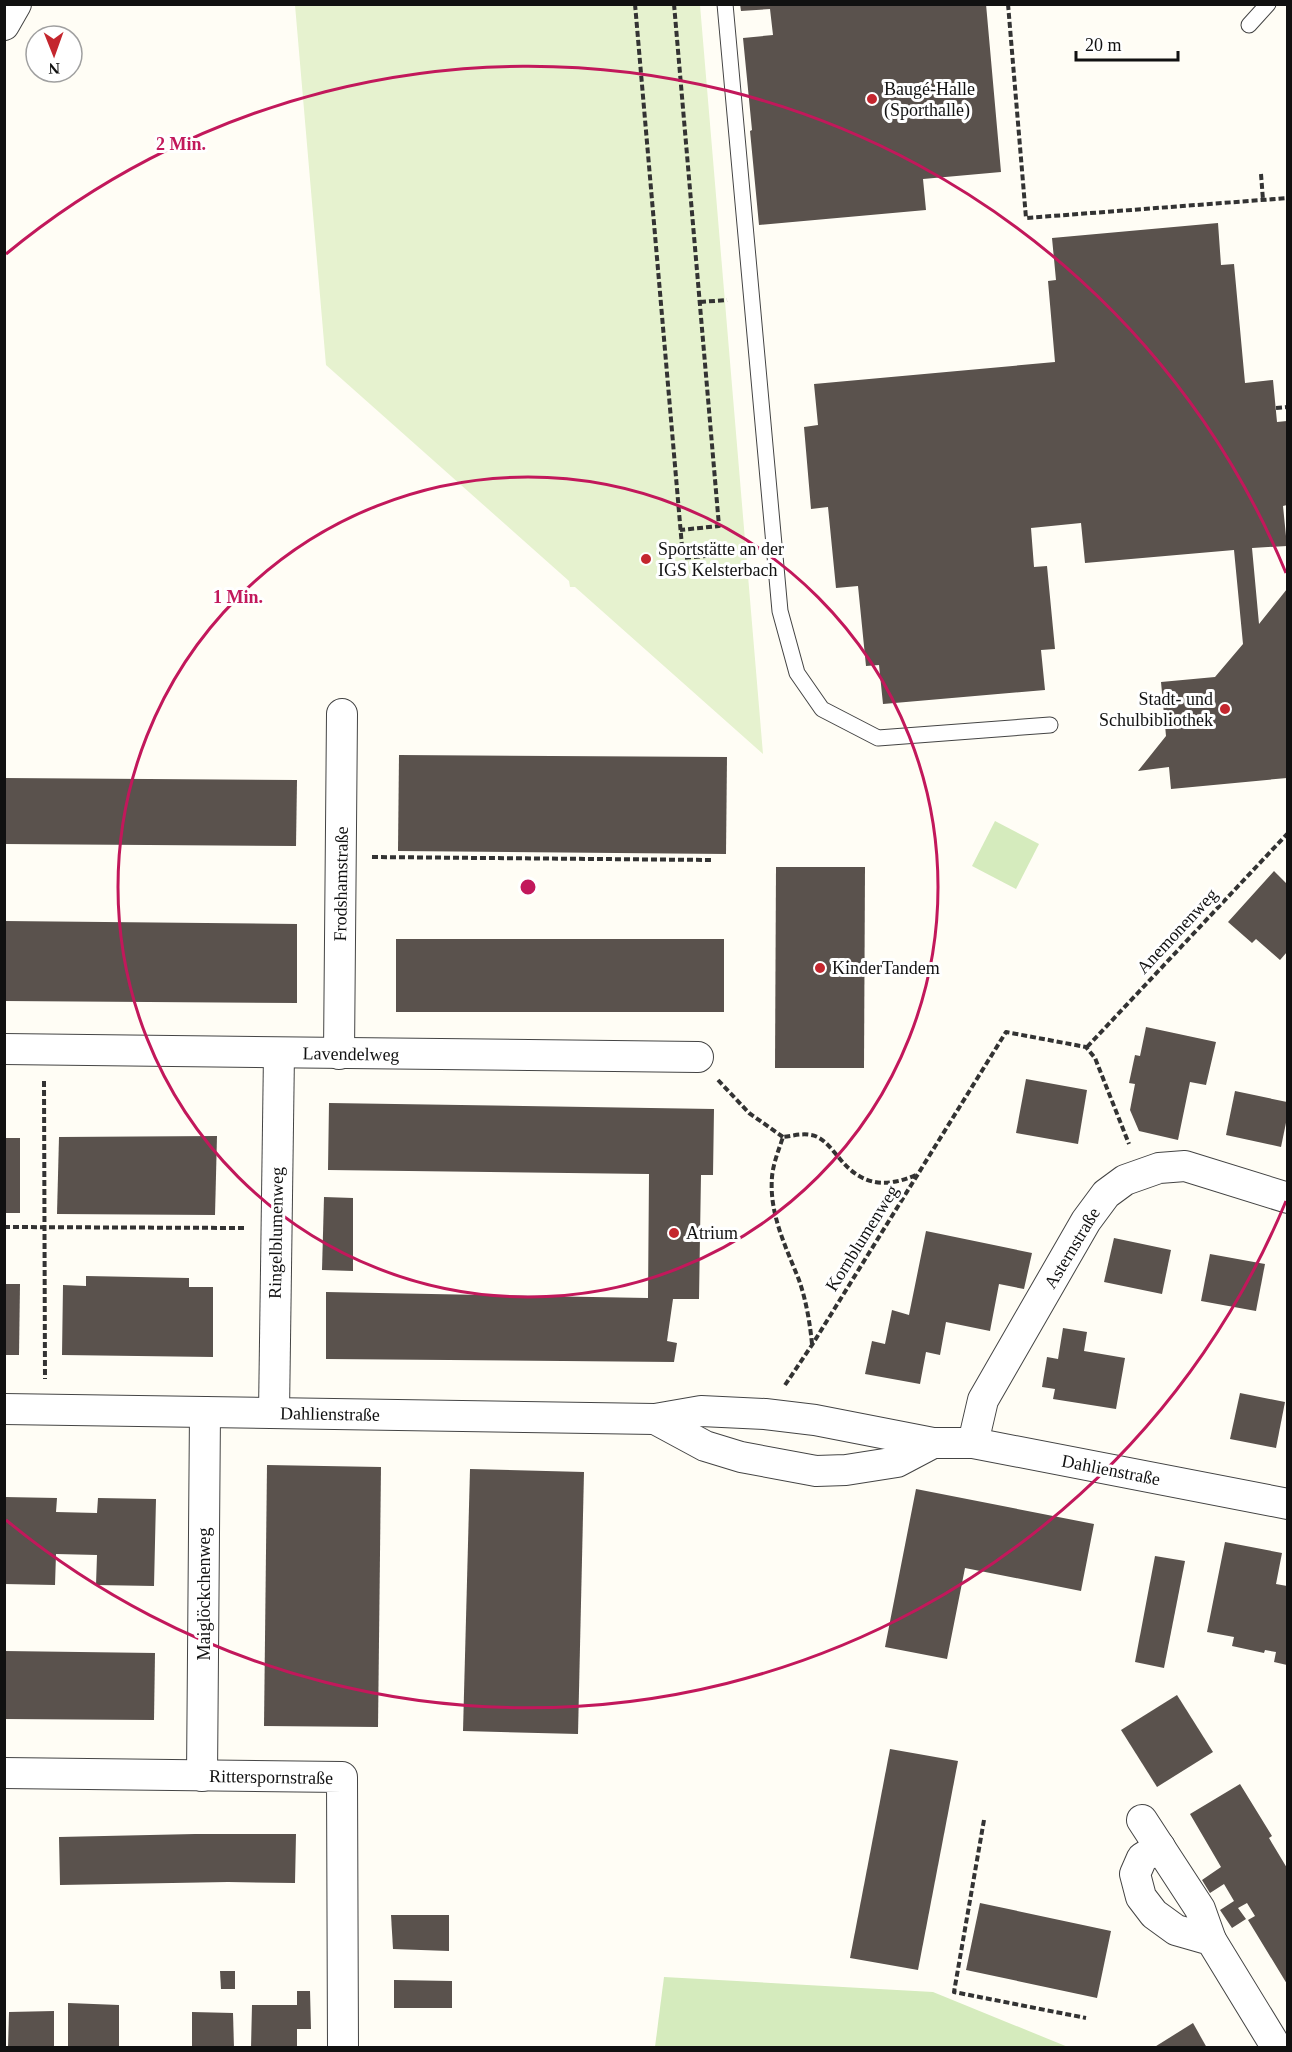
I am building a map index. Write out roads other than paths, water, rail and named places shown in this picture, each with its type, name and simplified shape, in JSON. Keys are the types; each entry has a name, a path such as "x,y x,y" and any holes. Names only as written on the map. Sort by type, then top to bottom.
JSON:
{"street":[{"path":"4,25 16,4"},
{"name":"Frodshamstraße","path":"339,1054 342,714"},
{"name":"Lavendelweg","path":"4,1049 698,1057"},
{"name":"Ringelblumenweg","path":"274,1413 279,1053"},
{"name":"Asternstraße","path":"973,1443 983,1400 1086,1221 1106,1194 1125,1180 1141,1173 1159,1168 1185,1166 1287,1198"},
{"name":"Dahlienstraße","path":"4,1409 655,1419 701,1411 765,1414 815,1420 933,1443 973,1443 1287,1504"},
{"name":"Maiglöckchenweg","path":"202,1776 205,1412"},
{"name":"Dahlienstraße","path":"655,1419 705,1446 741,1457 816,1471 846,1470 897,1462 933,1443"},
{"name":"Ritterspornstraße","path":"4,1773 342,1777 343,2048"},
{"path":"1142,1820 1200,1909 1211,1940 1277,2048"},
{"path":"1160,1847 1142,1858 1135,1874 1140,1897 1154,1914 1176,1930 1211,1940"}],"lane":[{"path":"725,4 780,611 797,673 822,709 878,738 1050,725"},
{"path":"1249,25 1268,4"}],"place":[{"name":"Baugé-Halle (Sporthalle)","path":"872,99"},
{"name":"Sportstätte an der IGS Kelsterbach","path":"646,559"},
{"name":"Stadt- und Schulbibliothek","path":"1225,709"},
{"name":"KinderTandem","path":"820,968"},
{"name":"Atrium","path":"674,1233"}]}
